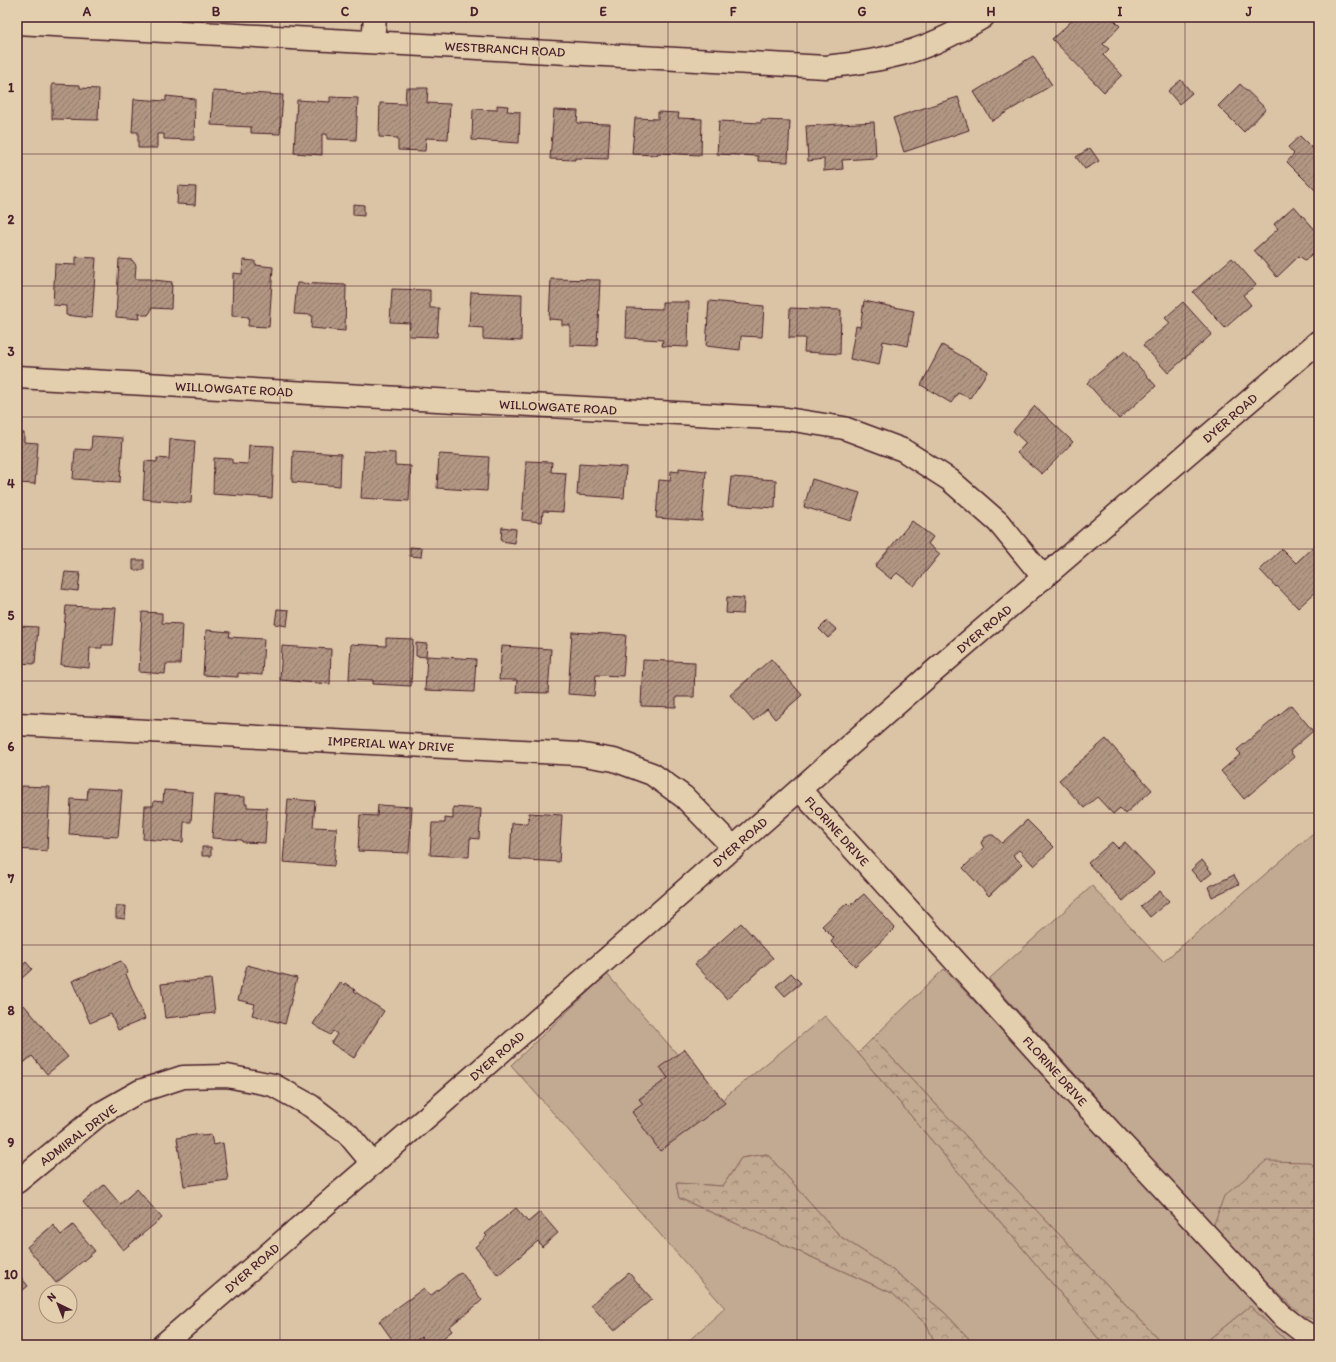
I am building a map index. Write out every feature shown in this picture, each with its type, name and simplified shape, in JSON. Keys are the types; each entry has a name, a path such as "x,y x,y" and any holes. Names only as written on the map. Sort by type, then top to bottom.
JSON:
{"street":[{"path":"373,41 375,17"},
{"name":"WESTBRANCH ROAD","path":"17,23 373,41 826,67 893,56 922,48 959,31 983,17"},
{"name":"DYER ROAD","path":"163,1345 373,1164 925,680 1319,341"},
{"name":"WILLOWGATE ROAD","path":"17,377 787,419 844,428 903,450 950,480 998,522 1044,578"},
{"name":"IMPERIAL WAY DRIVE","path":"17,724 578,754 614,760 652,774 684,797 734,848"},
{"name":"FLORINE DRIVE","path":"800,790 1074,1091 1282,1315 1298,1329 1319,1341"},
{"name":"ADMIRAL DRIVE","path":"17,1182 102,1113 140,1091 183,1077 227,1076 273,1085 311,1106 348,1134 373,1164"}],"green space":[{"path":"1319,828 1319,1171 1310,1162 1213,1227 989,979 1092,886 1163,962"},
{"path":"944,969 1257,1302 1306,1345 1291,1345 1250,1306 1202,1345 1164,1345 873,1038"},
{"path":"607,974 719,1102 825,1016 858,1053 1104,1345 975,1345 945,1313 897,1273 841,1237 767,1154 741,1158 723,1186 676,1183 679,1198 892,1293 927,1325 936,1345 684,1345 725,1308 511,1065"},
{"path":"873,1038 1164,1345 1104,1345 858,1053"},
{"path":"767,1154 841,1237 897,1273 945,1313 975,1345 936,1345 927,1325 892,1293 679,1198 676,1183 723,1186 741,1158"},
{"path":"1266,1161 1310,1162 1319,1171 1319,1322 1299,1314 1213,1227 1224,1196"},
{"path":"1250,1306 1291,1345 1202,1345"}],"building":[{"path":"1076,17 1081,17 1083,19 1086,17 1111,17 1120,26 1103,44 1109,49 1103,55 1122,75 1104,92 1052,39"},
{"path":"1033,56 1052,85 992,121 974,92"},
{"path":"1181,80 1192,93 1179,104 1168,91"},
{"path":"17,82 20,82 17,122"},
{"path":"52,84 80,85 80,88 99,89 98,120 52,119"},
{"path":"1240,84 1266,109 1244,132 1218,106"},
{"path":"406,88 428,88 427,103 450,104 448,139 426,138 425,151 398,150 398,138 379,137 380,103 405,104"},
{"path":"213,91 283,95 280,134 251,133 251,127 211,125"},
{"path":"166,96 195,99 194,140 164,139 164,134 157,134 157,148 138,148 138,132 132,132 134,99 166,101"},
{"path":"330,97 358,98 356,140 327,139 327,134 322,134 322,155 294,153 297,100 330,102"},
{"path":"958,97 969,130 904,152 893,118"},
{"path":"497,105 508,106 507,111 520,112 519,143 472,140 473,109 497,110"},
{"path":"554,110 578,111 577,123 610,124 608,159 550,159"},
{"path":"658,112 679,113 678,118 702,119 701,155 658,153 657,155 632,154 635,118 658,119"},
{"path":"761,120 790,121 788,162 758,161 758,156 717,154 719,121 761,123"},
{"path":"874,122 876,158 842,160 843,169 824,171 824,159 808,161 806,126"},
{"path":"1300,136 1319,155 1319,194 1287,162 1294,154 1288,147"},
{"path":"1090,148 1099,161 1085,169 1076,157"},
{"path":"178,186 196,187 195,205 177,204"},
{"path":"353,204 364,205 364,216 353,215"},
{"path":"1294,206 1319,234 1319,248 1305,260 1299,256 1277,277 1254,250 1278,229 1274,224"},
{"path":"76,257 96,258 92,318 66,315 66,306 53,305 55,264 76,265"},
{"path":"1232,258 1256,285 1243,295 1251,305 1225,328 1193,292"},
{"path":"119,259 132,260 136,265 135,279 150,279 172,282 171,309 151,308 148,315 142,315 139,312 140,319 116,317"},
{"path":"243,260 255,261 255,265 273,267 269,327 248,326 249,317 232,316 233,273 242,274"},
{"path":"551,279 600,280 597,346 570,345 570,325 562,325 562,320 549,319"},
{"path":"297,283 346,285 345,331 311,328 312,315 294,314"},
{"path":"392,289 430,290 430,308 439,308 437,337 409,336 410,323 390,322"},
{"path":"471,292 522,294 521,341 483,339 483,328 469,327"},
{"path":"709,301 764,306 762,337 741,336 740,350 706,346"},
{"path":"864,301 914,311 908,346 883,341 879,365 850,359 856,326 860,327"},
{"path":"662,302 689,302 688,347 662,346 663,340 626,338 627,308 662,309"},
{"path":"1183,302 1212,334 1168,373 1143,345 1170,323 1165,318"},
{"path":"790,308 841,310 840,354 804,352 805,338 789,338"},
{"path":"942,345 988,371 970,398 958,393 951,403 921,385"},
{"path":"1125,351 1156,386 1119,419 1087,383"},
{"path":"1035,406 1073,442 1042,474 1017,453 1026,443 1013,431"},
{"path":"17,432 24,433 24,442 38,443 35,484 17,483"},
{"path":"92,436 123,438 120,482 73,479 75,449 91,450"},
{"path":"170,439 195,441 191,503 143,499 145,461 157,462 157,458 169,459"},
{"path":"249,445 274,446 272,498 213,494 214,458 232,459 232,463 248,464"},
{"path":"293,451 341,454 340,486 292,482"},
{"path":"364,451 395,453 395,465 411,466 409,501 361,498"},
{"path":"439,454 489,457 487,491 437,488"},
{"path":"526,461 552,462 551,472 566,473 563,512 543,511 542,522 522,520"},
{"path":"579,464 626,467 624,498 577,495"},
{"path":"679,468 706,471 702,521 656,518 659,480 670,481 671,471 679,472"},
{"path":"731,477 776,480 775,508 728,505"},
{"path":"812,479 860,493 851,521 804,507"},
{"path":"912,521 933,537 928,544 940,554 914,586 897,573 891,579 875,566"},
{"path":"502,527 516,529 515,543 501,541"},
{"path":"1319,543 1319,589 1298,608 1260,570 1282,549 1296,563 1316,544 1317,545"},
{"path":"410,547 422,548 421,557 410,556"},
{"path":"133,560 144,560 144,570 133,570"},
{"path":"65,572 80,573 78,591 62,589"},
{"path":"727,597 744,598 743,614 726,613"},
{"path":"66,606 116,608 113,645 102,645 102,648 90,648 89,668 61,665"},
{"path":"277,609 289,610 287,626 275,624"},
{"path":"142,612 162,613 162,623 182,624 180,664 166,664 165,674 139,672"},
{"path":"827,621 837,630 828,638 819,629"},
{"path":"17,626 38,627 35,664 17,663"},
{"path":"206,630 230,632 229,637 264,639 262,675 238,673 238,677 203,675"},
{"path":"572,632 626,635 623,676 596,675 594,696 568,694"},
{"path":"386,638 413,639 411,686 373,684 373,680 349,679 351,644 386,646"},
{"path":"416,643 427,644 426,657 416,656"},
{"path":"282,646 331,649 330,684 280,680"},
{"path":"502,646 551,649 548,693 516,692 517,680 499,680"},
{"path":"427,656 476,659 474,692 425,690"},
{"path":"771,659 802,695 775,719 767,709 753,721 730,695"},
{"path":"643,660 695,662 694,697 676,697 676,707 641,706"},
{"path":"1291,705 1313,731 1290,751 1294,757 1244,799 1221,771 1241,754 1237,750"},
{"path":"1106,739 1152,790 1125,814 1120,808 1113,814 1097,797 1084,808 1059,780"},
{"path":"21,786 50,787 47,851 17,849 17,806 20,806"},
{"path":"88,788 122,790 118,837 69,834 71,799 87,800"},
{"path":"164,790 193,792 191,822 184,822 183,842 143,839 145,806 153,806 154,801 163,802"},
{"path":"215,795 245,797 245,804 247,804 247,807 267,808 265,843 212,838"},
{"path":"288,799 315,801 313,827 337,828 334,866 283,862"},
{"path":"378,805 412,807 409,853 358,851 360,815 377,816"},
{"path":"453,807 481,809 479,839 470,838 469,857 430,855 432,823 445,823 445,818 453,819"},
{"path":"529,813 562,815 559,862 510,859 512,823 528,824"},
{"path":"1027,820 1054,847 1034,866 1019,850 1013,855 1022,864 989,896 963,868 984,848 981,843 984,838 993,835 1002,843"},
{"path":"1112,842 1118,848 1125,842 1154,873 1123,901 1088,863"},
{"path":"202,847 211,847 211,856 202,856"},
{"path":"1202,860 1212,873 1201,882 1191,870"},
{"path":"1234,875 1239,884 1212,897 1208,887"},
{"path":"1160,891 1169,901 1150,917 1141,906"},
{"path":"864,894 895,928 855,966 831,942 834,938 822,926 847,903 850,906"},
{"path":"116,906 126,906 125,919 116,918"},
{"path":"741,923 773,958 727,999 695,964"},
{"path":"121,961 128,973 126,974 145,1019 118,1030 111,1014 90,1023 72,981"},
{"path":"26,962 32,969 21,979 17,975 17,970"},
{"path":"247,965 297,978 285,1024 252,1015 255,1004 238,1000"},
{"path":"791,973 801,983 785,996 776,986"},
{"path":"211,979 215,1013 165,1018 161,984"},
{"path":"341,982 344,985 345,983 355,990 354,991 384,1011 354,1058 331,1043 337,1034 333,1031 330,1035 313,1024"},
{"path":"24,1005 68,1057 47,1074 32,1056 20,1066 17,1064 17,1011"},
{"path":"685,1049 725,1103 660,1151 632,1112 643,1104 639,1099 668,1078 660,1067"},
{"path":"201,1134 202,1136 211,1135 213,1145 223,1143 228,1180 184,1186 177,1138"},
{"path":"104,1185 120,1204 137,1189 162,1218 123,1250 83,1202"},
{"path":"516,1208 528,1222 540,1212 558,1233 542,1247 538,1241 498,1275 475,1247 487,1236 485,1234"},
{"path":"53,1225 61,1235 73,1225 95,1251 56,1283 27,1247"},
{"path":"17,1272 28,1286 17,1295"},
{"path":"461,1272 482,1300 449,1327 452,1331 434,1345 427,1345 421,1337 410,1345 396,1345 379,1321 424,1288 430,1296"},
{"path":"629,1273 652,1299 614,1331 591,1305"}]}
